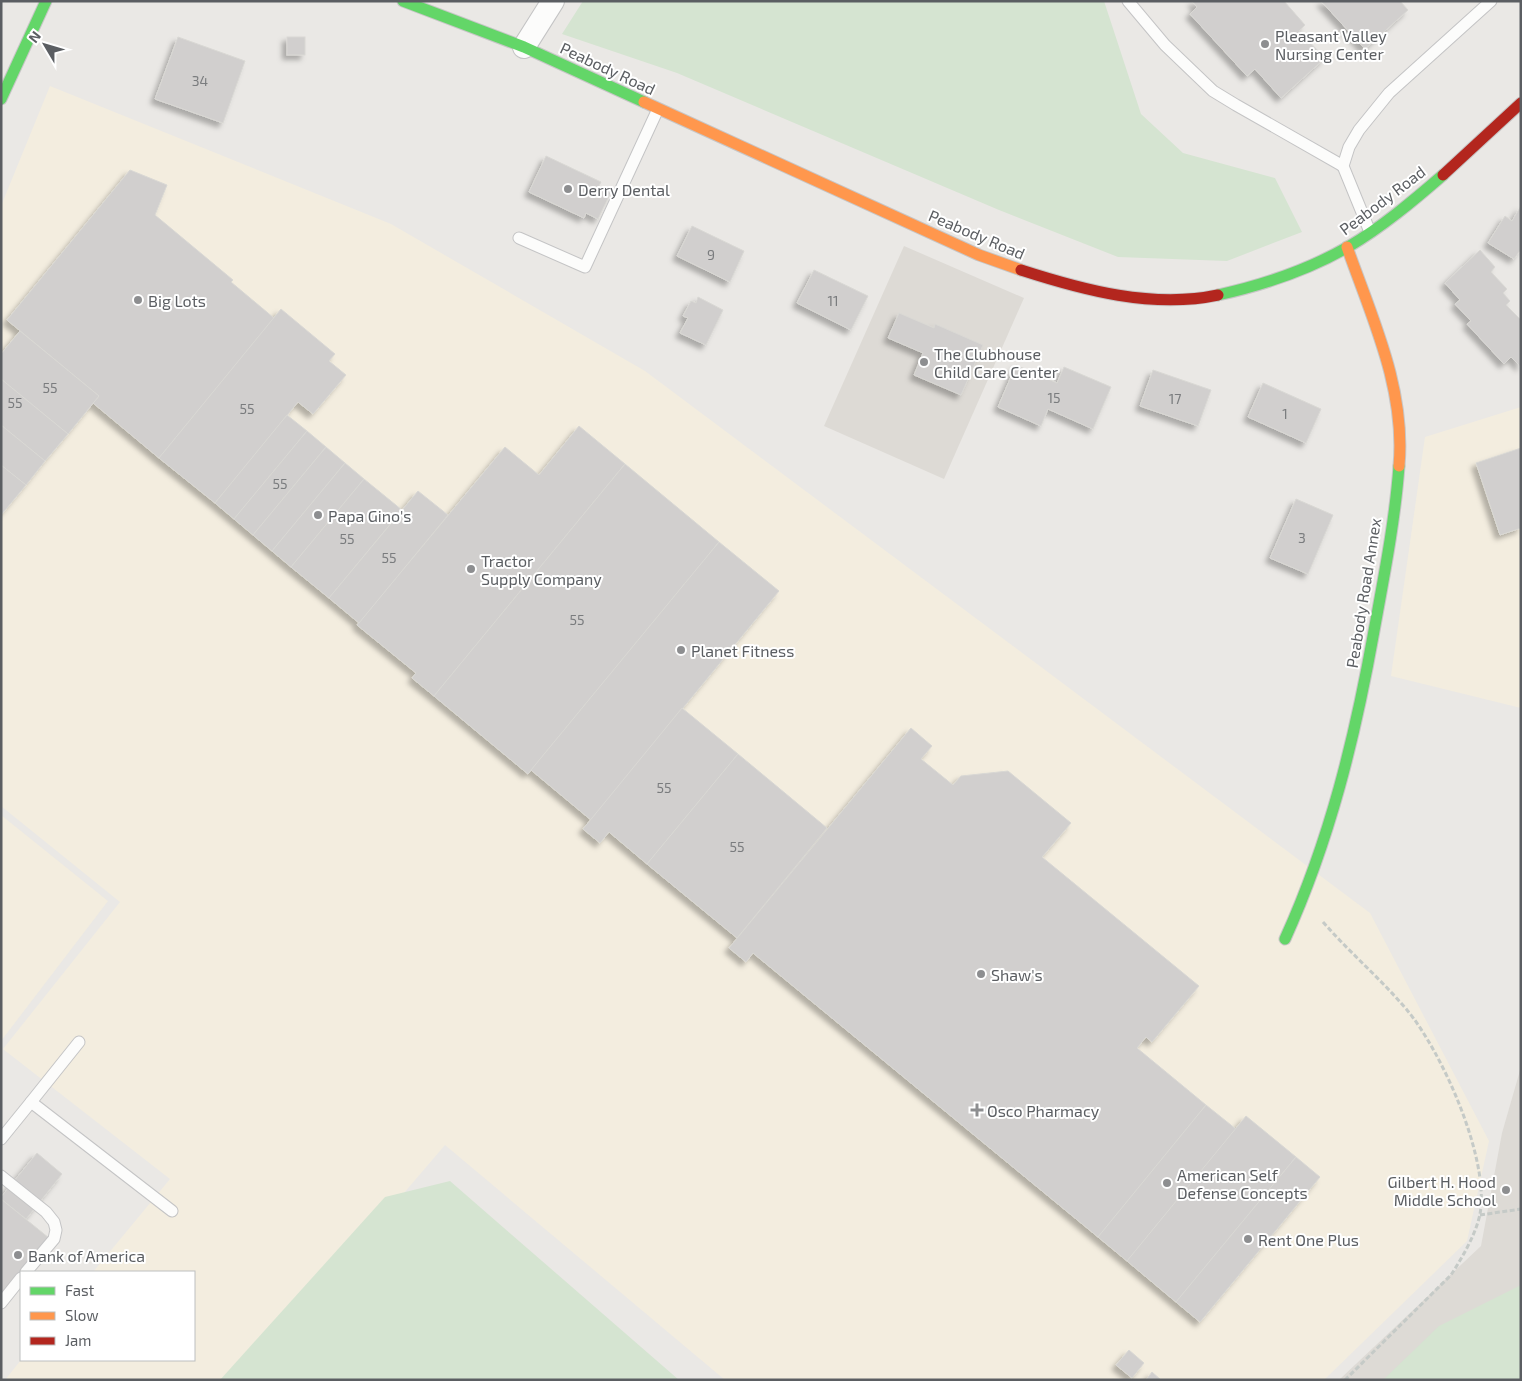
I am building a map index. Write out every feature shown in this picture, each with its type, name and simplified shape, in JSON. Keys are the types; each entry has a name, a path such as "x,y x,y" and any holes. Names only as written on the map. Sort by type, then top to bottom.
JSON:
{"street":[{"path":"1,99 46,1"},
{"name":"Peabody Road","path":"403,1 524,47 979,255 1046,278 1085,288 1152,300 1175,301 1223,294 1270,280 1346,247 1370,232 1418,196 1521,103"},
{"path":"524,47 553,1"},
{"name":"Peabody Road Annex","path":"1285,939 1304,900 1337,804 1354,733 1382,593 1401,450 1398,409 1391,378 1346,247"}],"lane":[{"path":"1128,1 1165,45 1213,90 1343,166 1370,232"},
{"path":"1343,166 1349,147 1359,130 1380,103 1491,1"},
{"path":"520,238 585,267 658,109"},
{"path":"1,1138 79,1042"},
{"path":"31,1102 172,1211"},
{"path":"1,1176 46,1212 54,1222 56,1230 54,1239 27,1271"},
{"path":"1,1302 20,1279"}],"path":[{"path":"1304,900 1338,939 1408,1011 1422,1031 1436,1055 1458,1102 1475,1154 1482,1198 1480,1215 1463,1256 1451,1275 1345,1380"},
{"path":"1480,1215 1521,1209"}],"shaded area":[{"path":"50,86 391,224 645,371 1370,913 1489,1141 1467,1241 1324,1380 725,1380 445,1145 244,1380 5,1380 20,1361 195,1361 195,1271 94,1271 170,1179 3,1049 120,902 1,806 1,206"},
{"name":"The Clubhouse Child Care Center","path":"904,246 1024,298 944,479 824,426"},
{"path":"1521,407 1521,708 1391,676 1425,437"},
{"path":"1,815 108,901 1,1041"},
{"name":"Gilbert H. Hood Middle School","path":"1521,1067 1521,1380 1339,1380 1481,1246 1502,1133"}],"green space":[{"path":"583,1 1104,1 1141,114 1183,153 1275,178 1302,232 1227,261 1118,257 999,210 677,73 562,34"},
{"path":"450,1181 679,1380 220,1380 385,1197"},
{"path":"1521,1285 1521,1380 1383,1380 1439,1326"}],"building":[{"name":"Pleasant Valley Nursing Center","path":"1192,1 1284,1 1305,25 1299,31 1325,58 1281,98 1255,69 1247,76 1190,14 1197,7"},
{"name":"Pleasant Valley Nursing Center","path":"1321,1 1400,1 1408,10 1365,49"},
{"path":"178,37 245,61 223,123 155,99"},
{"path":"287,37 305,37 305,55 287,55"},
{"name":"Derry Dental","path":"546,156 601,182 599,186 611,192 598,219 586,213 584,218 529,192"},
{"name":"Big Lots","path":"130,170 167,185 155,215 233,280 231,282 274,318 159,458 93,403 99,396 7,320"},
{"path":"1521,206 1521,249 1514,259 1488,243 1505,216 1512,221"},
{"path":"692,226 744,251 730,282 677,256"},
{"path":"1480,250 1495,267 1491,272 1507,289 1503,293 1510,301 1506,305 1521,320 1521,367 1511,357 1504,364 1467,324 1471,321 1455,304 1460,300 1445,283"},
{"path":"814,270 868,296 851,330 797,303"},
{"path":"698,297 723,310 706,345 680,333 688,318 683,316 691,301 696,303"},
{"path":"281,309 335,354 329,361 346,375 313,414 298,402 215,503 159,458"},
{"path":"899,313 934,328 935,324 983,345 961,395 914,375 923,353 888,338"},
{"path":"20,331 99,396 68,434 1,379 1,354"},
{"path":"1016,365 1057,383 1064,367 1111,387 1093,429 1048,409 1041,426 998,407"},
{"path":"1153,370 1211,390 1198,426 1140,406"},
{"path":"1,379 68,434 45,461 1,425"},
{"path":"1263,383 1321,409 1306,443 1248,417"},
{"path":"287,415 307,431 234,519 215,503"},
{"path":"1,425 45,461 26,485 1,465"},
{"name":"Tractor Supply Company","path":"579,426 625,464 434,696 412,678 416,673 357,625 505,447 539,475"},
{"path":"307,431 326,447 253,535 234,519"},
{"path":"326,447 345,463 272,551 253,535"},
{"path":"1521,448 1521,528 1500,535 1476,463"},
{"name":"Papa Gino's","path":"345,463 364,479 291,567 272,551"},
{"path":"625,464 719,542 528,774 434,696"},
{"path":"1,465 26,485 1,515"},
{"path":"364,479 402,510 329,598 291,567"},
{"path":"418,491 448,515 359,623 329,598"},
{"path":"1296,499 1333,515 1308,574 1270,558"},
{"name":"Planet Fitness","path":"719,542 779,591 591,820 531,770"},
{"path":"682,708 738,754 647,864 609,832 600,843 583,829"},
{"name":"Shaw's","path":"911,728 932,746 921,759 953,785 961,776 1008,771 1071,823 1042,857 1199,986 1152,1042 1146,1037 1137,1048 1206,1105 1098,1237 753,953 746,962 729,948"},
{"path":"738,754 827,828 737,938 647,864"},
{"name":"American Self Defense Concepts","path":"1206,1105 1236,1129 1127,1261 1098,1237"},
{"path":"1246,1116 1296,1157 1176,1302 1127,1261"},
{"path":"37,1153 62,1174 26,1219 1,1199 1,1197"},
{"name":"Rent One Plus","path":"1296,1157 1320,1177 1200,1322 1176,1302"},
{"name":"Bank of America","path":"1,1199 49,1238 23,1271 20,1271 20,1274 1,1298"},
{"path":"1129,1350 1144,1363 1132,1378 1116,1365"},
{"path":"1152,1372 1161,1380 1146,1380"}],"traffic: fast":[{"path":"1,99 46,1"},
{"path":"403,1 524,47 644,102"},
{"path":"1218,295 1252,287 1285,276 1333,255 1385,222 1443,175"},
{"path":"1285,939 1301,902 1328,826 1349,749 1367,671 1395,507 1399,466"}],"traffic: slow":[{"path":"644,102 979,255 1021,270"},
{"path":"1347,247 1376,327 1392,382 1400,437 1399,466"}],"traffic: jam":[{"path":"1443,175 1521,103"},
{"path":"1021,270 1093,290 1143,299 1193,299 1218,295"}],"place":[{"name":"Pleasant Valley Nursing Center","path":"1265,44"},
{"name":"Derry Dental","path":"568,189"},
{"name":"Big Lots","path":"138,300"},
{"name":"The Clubhouse Child Care Center","path":"924,362"},
{"name":"Papa Gino's","path":"318,515"},
{"name":"Tractor Supply Company","path":"471,569"},
{"name":"Planet Fitness","path":"681,650"},
{"name":"Shaw's","path":"981,974"},
{"name":"Osco Pharmacy","path":"977,1110"},
{"name":"American Self Defense Concepts","path":"1167,1183"},
{"name":"Gilbert H. Hood Middle School","path":"1506,1190"},
{"name":"Rent One Plus","path":"1248,1239"},
{"name":"Bank of America","path":"18,1255"}]}
